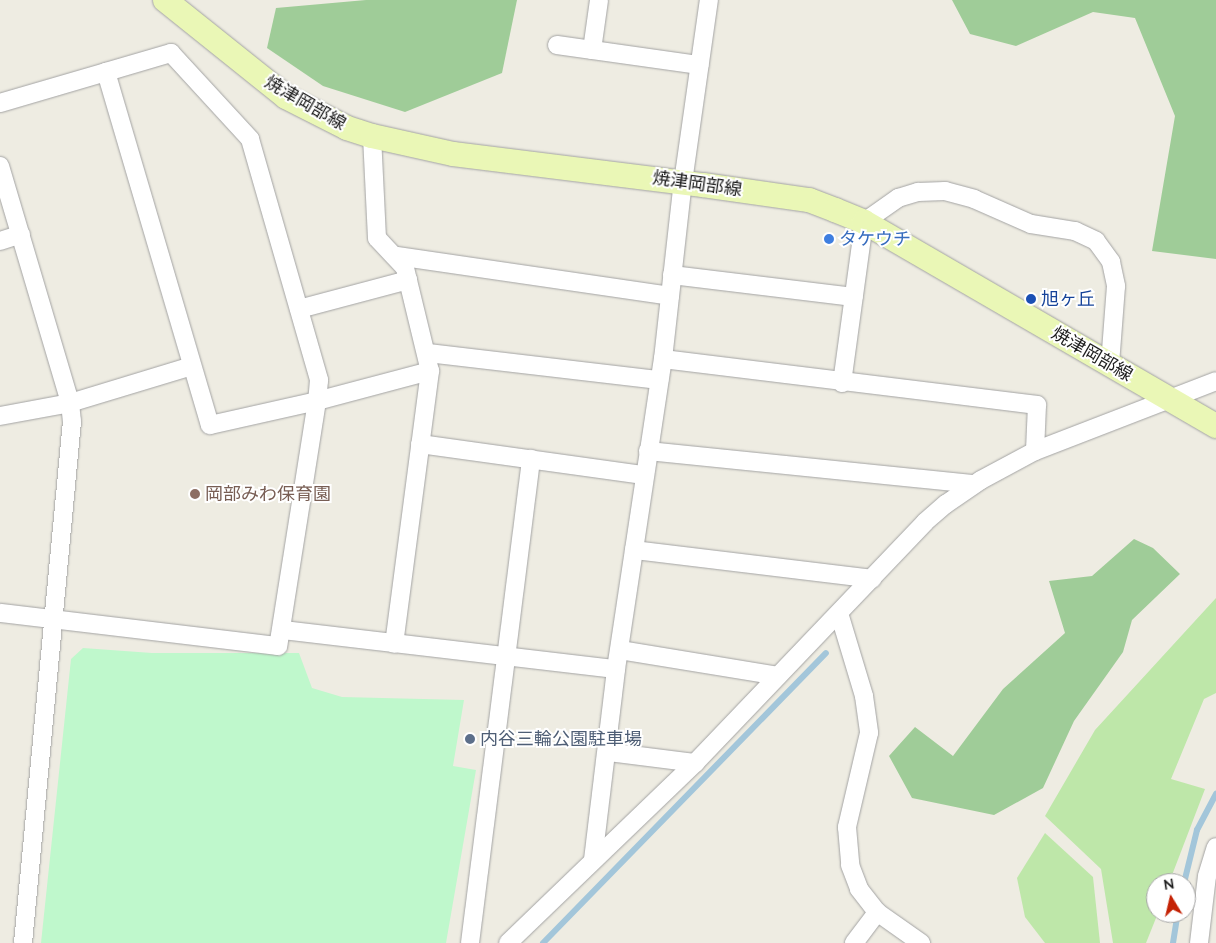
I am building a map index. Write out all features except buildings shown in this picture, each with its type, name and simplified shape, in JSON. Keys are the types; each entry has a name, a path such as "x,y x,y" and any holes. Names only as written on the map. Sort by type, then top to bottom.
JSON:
{"main road":[{"name":"焼津岡部線","path":"167,0 286,97 347,128 372,136 453,154 683,182 809,200 864,222 1216,426"}],"street":[{"path":"592,50 599,0"},
{"path":"593,860 608,752 616,669 663,359 683,182 709,0"},
{"path":"557,45 700,65"},
{"path":"0,103 171,53 250,139 319,380 283,630 278,646 0,613"},
{"path":"106,72 210,425 317,401 430,371"},
{"path":"372,136 378,238 397,256 408,280 428,352 430,371 394,644"},
{"path":"0,166 70,403 72,421 56,619 23,943"},
{"path":"842,383 864,222 898,198 918,192 945,191 974,199 1031,224 1075,231 1096,241 1111,262 1116,286 1110,364"},
{"path":"0,241 21,234"},
{"path":"397,256 670,296"},
{"path":"672,276 854,297"},
{"path":"299,309 408,280"},
{"path":"428,352 659,380"},
{"path":"663,359 842,383 1037,405 1035,451"},
{"path":"0,416 70,403 192,366"},
{"path":"508,943 695,763 925,522 974,484 1035,451 1216,381"},
{"path":"420,444 644,475"},
{"path":"648,451 974,484"},
{"path":"470,943 504,658 531,459"},
{"path":"634,550 872,579"},
{"path":"839,614 864,696 869,733 846,844 859,888 877,912 921,943"},
{"path":"283,630 504,658 616,669"},
{"path":"620,650 778,676"},
{"path":"608,752 695,763"},
{"path":"1199,943 1207,876 1216,847"},
{"path":"854,943 877,912"}],"green space":[{"path":"366,0 517,0 502,73 405,112 323,86 267,48 276,8"},
{"path":"952,0 1216,0 1216,259 1152,251 1175,116 1135,18 1093,12 1016,46 970,34"},
{"path":"1134,539 1153,548 1180,574 1132,620 1123,652 1074,721 1043,788 994,815 912,798 889,756 915,727 953,756 1003,689 1065,633 1049,581 1092,576"},
{"path":"1216,598 1216,693 1204,699 1171,779 1205,789 1173,873 1146,873 1146,923 1154,923 1146,943 1113,943 1101,869 1045,816 1095,730"},
{"path":"83,648 152,653 299,653 312,688 342,697 464,700 453,766 476,770 446,943 41,943 71,659"},
{"path":"1045,833 1093,877 1100,943 1045,943 1025,917 1017,878"}],"waterway":[{"path":"543,943 826,653"},
{"path":"1186,873 1197,830 1216,794"},
{"path":"1173,943 1176,923"}],"place":[{"name":"タケウチ","path":"829,239"},
{"name":"旭ヶ丘","path":"1031,299"},
{"name":"岡部みわ保育園","path":"195,494"},
{"name":"内谷三輪公園駐車場","path":"470,739"}]}
